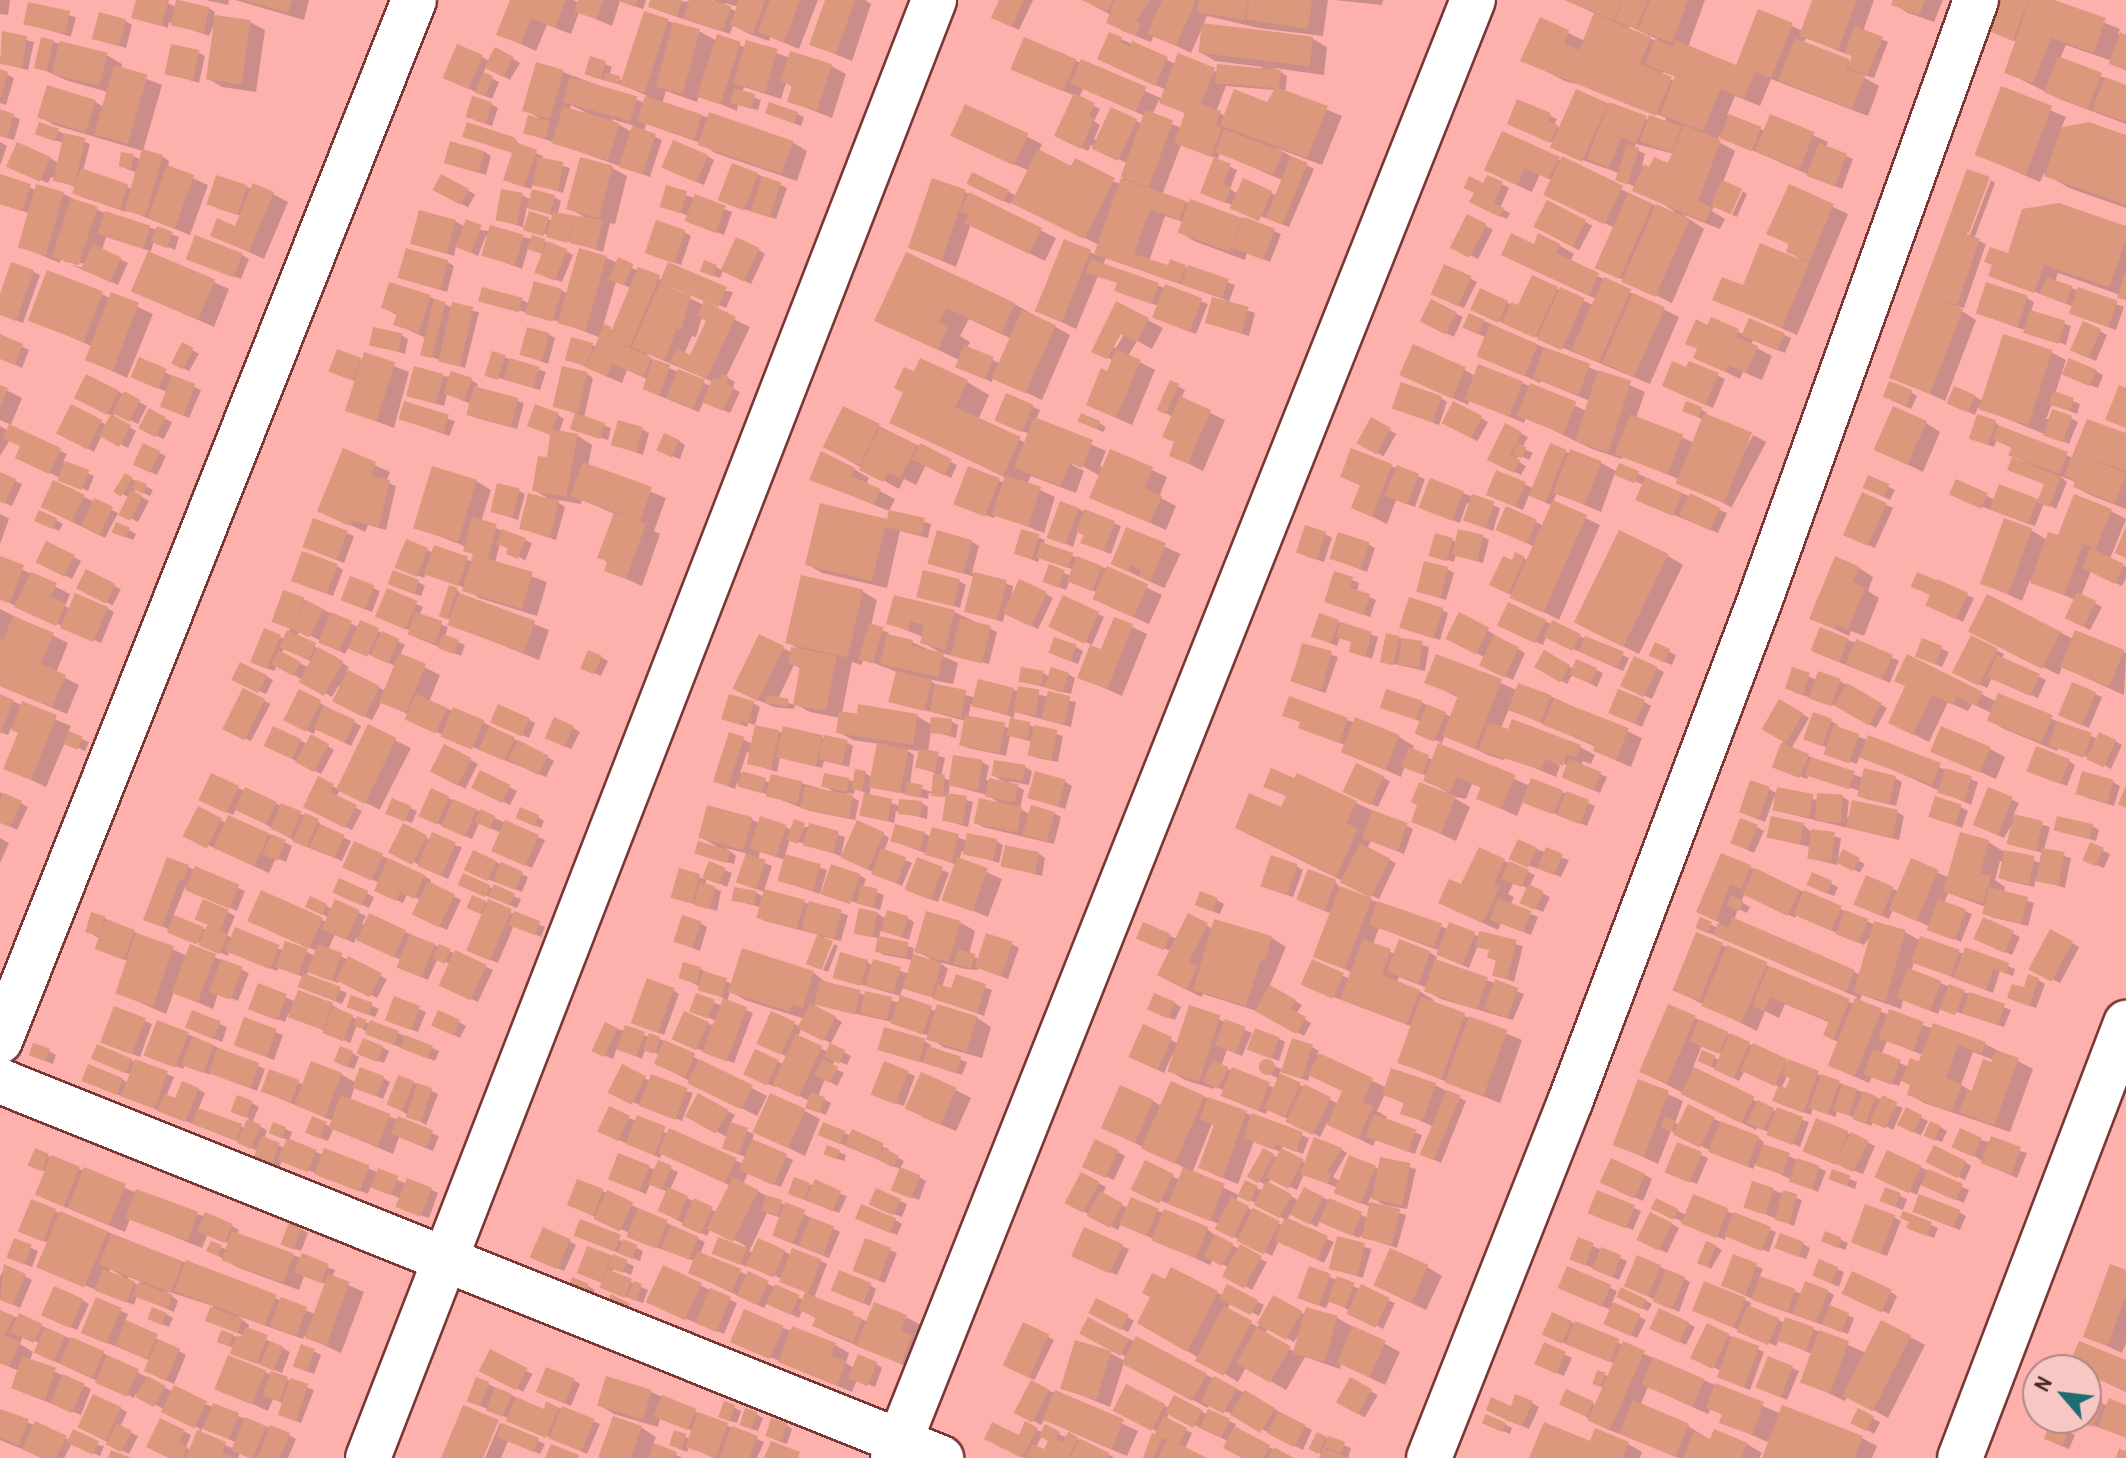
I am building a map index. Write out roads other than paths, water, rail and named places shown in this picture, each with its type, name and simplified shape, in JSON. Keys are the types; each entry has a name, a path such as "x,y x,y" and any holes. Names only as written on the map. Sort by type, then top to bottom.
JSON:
{"street":[{"path":"0,1041 414,0"},
{"path":"368,1458 934,0"},
{"path":"897,1450 1473,0"},
{"path":"1429,1458 1570,1102 1760,600 1976,0"},
{"path":"1960,1458 2126,1023"},
{"path":"0,1081 445,1259 897,1450 941,1458"}]}
